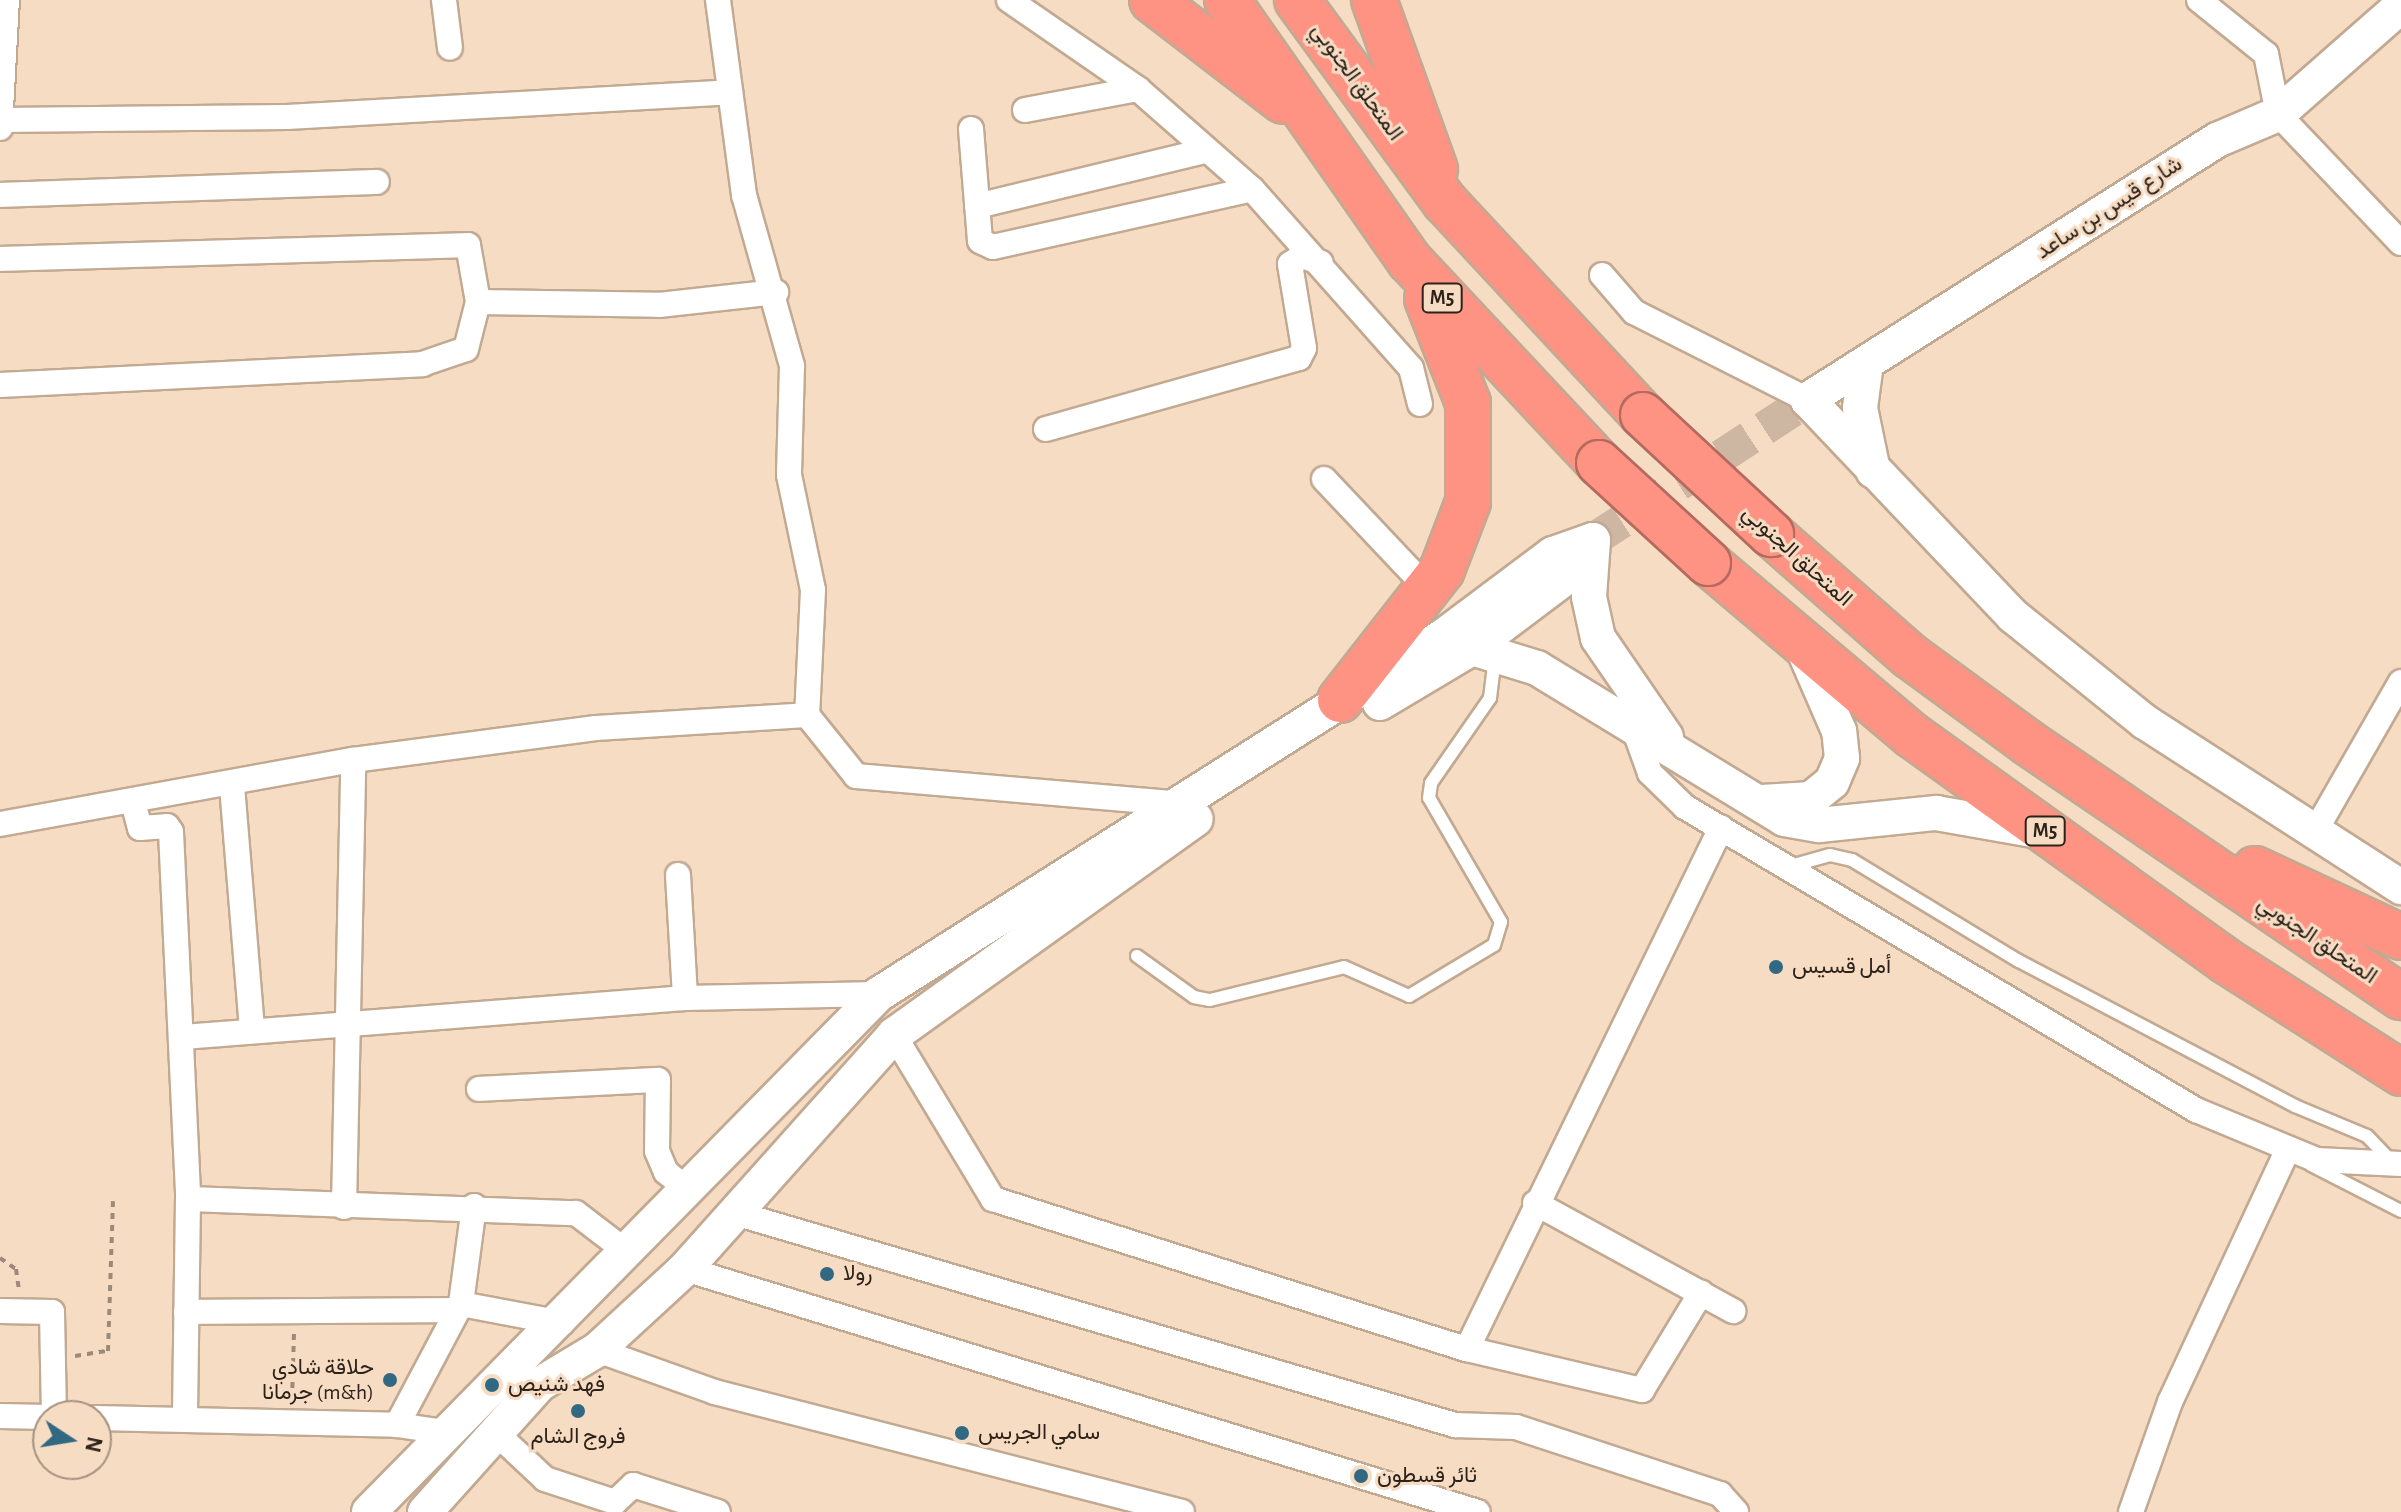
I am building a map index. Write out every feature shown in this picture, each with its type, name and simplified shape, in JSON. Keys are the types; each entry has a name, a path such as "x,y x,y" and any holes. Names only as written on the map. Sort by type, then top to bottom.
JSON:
{"highway":[{"path":"1152,0 1305,115"},
{"name":"M5","path":"1227,0 1410,261 1599,463 1708,563 1913,736 2226,961 2401,1073"},
{"name":"المتحلق الجنوبي","path":"1297,0 1445,202 1643,415 1771,534 1910,656 2027,742 2401,997"},
{"path":"1374,0 1445,202"},
{"path":"1340,700 1429,590 1462,525 1473,441 1461,378 1410,261"},
{"path":"2027,742 2288,887 2401,937"},
{"path":"2226,961 2401,1104"}],"main road":[{"name":"شارع قيس بن ساعد","path":"1808,400 2217,140 2278,114 2401,6"},
{"path":"1866,363 1860,408 1874,475"},
{"path":"1808,400 1874,475 2013,616 2145,722 2401,887"},
{"path":"425,1512 540,1384 597,1350 685,1269 894,1035 1196,819 1484,650 1565,578 1593,540"},
{"path":"369,1512 562,1323 687,1189 879,994 1462,624 1553,554 1593,540"},
{"path":"1593,540 1589,597 1598,638 1671,743"},
{"path":"1754,802 1811,799 1832,782 1842,758 1839,731 1799,639"},
{"path":"1484,650 1671,743 1754,802 1811,824 1936,813 2049,833"},
{"path":"818,1059 843,1091"}],"street":[{"path":"0,128 7,0"},
{"path":"444,0 450,48"},
{"path":"718,0 744,195 776,292 792,366 795,521 813,590 807,715 856,776 1180,804"},
{"path":"1009,0 1138,89 1205,151 1252,189 1321,263 1411,368 1420,404"},
{"path":"2199,0 2266,54 2278,114 2401,243"},
{"path":"1025,110 1138,89"},
{"path":"1,120 287,117 730,92"},
{"path":"971,129 980,241 993,247 1252,189"},
{"path":"977,206 1205,151"},
{"path":"0,195 377,182"},
{"path":"0,259 468,245 478,302 466,349 422,364 0,385"},
{"path":"1046,429 1299,358 1304,348 1290,264 1303,256 1321,263"},
{"path":"1602,275 1634,312 1808,400"},
{"path":"478,302 659,305 776,292"},
{"path":"1324,479 1429,590"},
{"path":"2314,833 2401,682"},
{"path":"0,824 232,786 353,760 596,728 807,715"},
{"path":"1632,723 1650,773 1721,828 2196,1110 2287,1151 2334,1162 2397,1163"},
{"path":"344,1207 344,1024 353,760"},
{"path":"232,786 252,1031"},
{"path":"133,802 140,828 167,826 171,832 183,1037 188,1199 185,1419"},
{"path":"1467,1349 1535,1203 1721,828"},
{"path":"678,875 685,998"},
{"path":"183,1037 685,998 879,994"},
{"path":"894,1035 993,1199 1467,1349 1642,1390 1701,1293"},
{"path":"479,1089 658,1080 657,1151 666,1172 687,1189"},
{"path":"2131,1512 2170,1402 2287,1151"},
{"path":"188,1199 344,1207 474,1206 576,1213 627,1252"},
{"path":"1535,1203 1733,1311"},
{"path":"397,1425 456,1307 474,1206"},
{"path":"735,1213 1455,1425 1516,1427 1720,1494 1736,1512"},
{"path":"685,1269 1478,1512"},
{"path":"186,1312 456,1307 562,1323"},
{"path":"10,1311 52,1312 56,1355 55,1400"},
{"path":"597,1350 715,1392 1182,1512"},
{"path":"0,1416 32,1417"},
{"path":"112,1418 397,1425 452,1433"},
{"path":"496,1433 545,1479 614,1507 633,1485 718,1512"}],"lane":[{"path":"1137,956 1194,997 1210,1000 1344,967 1409,996 1494,945 1501,922 1429,798 1431,783 1490,698 1484,650"},
{"path":"1787,867 1830,855 1852,860 2019,961 2295,1106 2367,1136 2397,1163"},
{"path":"2287,1151 2401,1211"}],"path":[{"path":"56,1355 108,1351 113,1201"},
{"path":"0,1258 16,1269 10,1311"},
{"path":"291,1422 295,1311"}],"tunnel":[{"path":"1593,540 1808,400"}],"place":[{"name":"أمل قسيس","path":"1776,967"},
{"name":"رولا","path":"827,1274"},
{"name":"حلاقة شادي جرمانا (m&h)","path":"390,1380"},
{"name":"فهد شنيص","path":"492,1385"},
{"name":"فروج الشام","path":"578,1411"},
{"name":"سامي الجريس","path":"962,1433"},
{"name":"ثائر قسطون","path":"1361,1476"}]}
